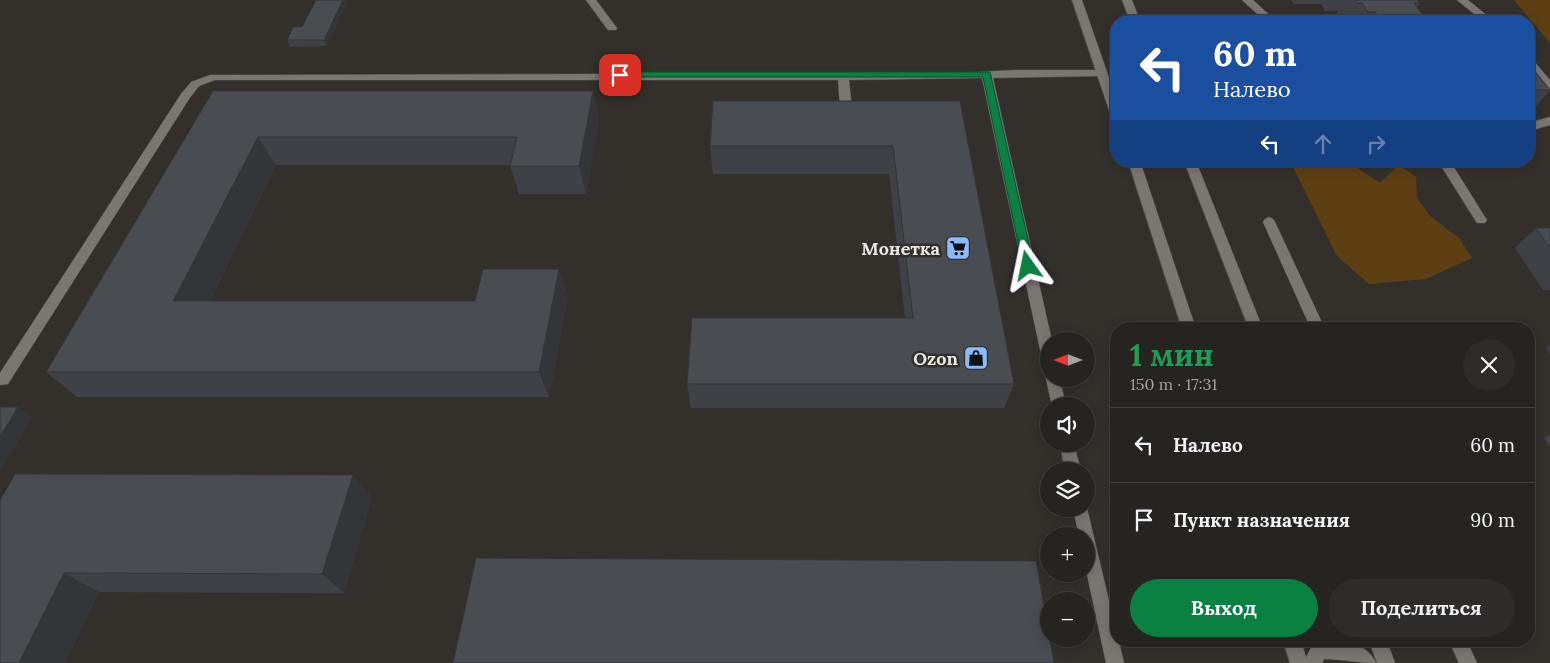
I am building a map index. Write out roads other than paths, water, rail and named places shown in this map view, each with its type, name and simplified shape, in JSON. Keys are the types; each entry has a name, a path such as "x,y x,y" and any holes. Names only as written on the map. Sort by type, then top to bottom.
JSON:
{"street":[{"path":"591,0 612,28"},
{"path":"1077,0 1110,96"},
{"path":"1127,0 1133,15"},
{"path":"1247,0 1264,15"},
{"path":"1462,0 1482,15"},
{"path":"1535,69 1550,87"},
{"path":"986,74 1043,332"},
{"path":"3,380 185,97 195,84 214,77 1102,74"},
{"path":"843,76 847,129"},
{"path":"1535,125 1550,121"},
{"path":"1136,167 1187,322"},
{"path":"1192,167 1253,322"},
{"path":"1448,167 1481,220"},
{"path":"1269,222 1315,322"},
{"path":"1084,517 1110,640"},
{"path":"1112,647 1115,663"},
{"path":"1294,647 1299,663"},
{"path":"1380,647 1386,663"},
{"path":"1461,647 1468,663"},
{"path":"1312,663 1319,650 1352,651 1367,663"}],"place":[{"name":"Монетка","path":"958,248"},
{"name":"Ozon","path":"976,358"}]}
